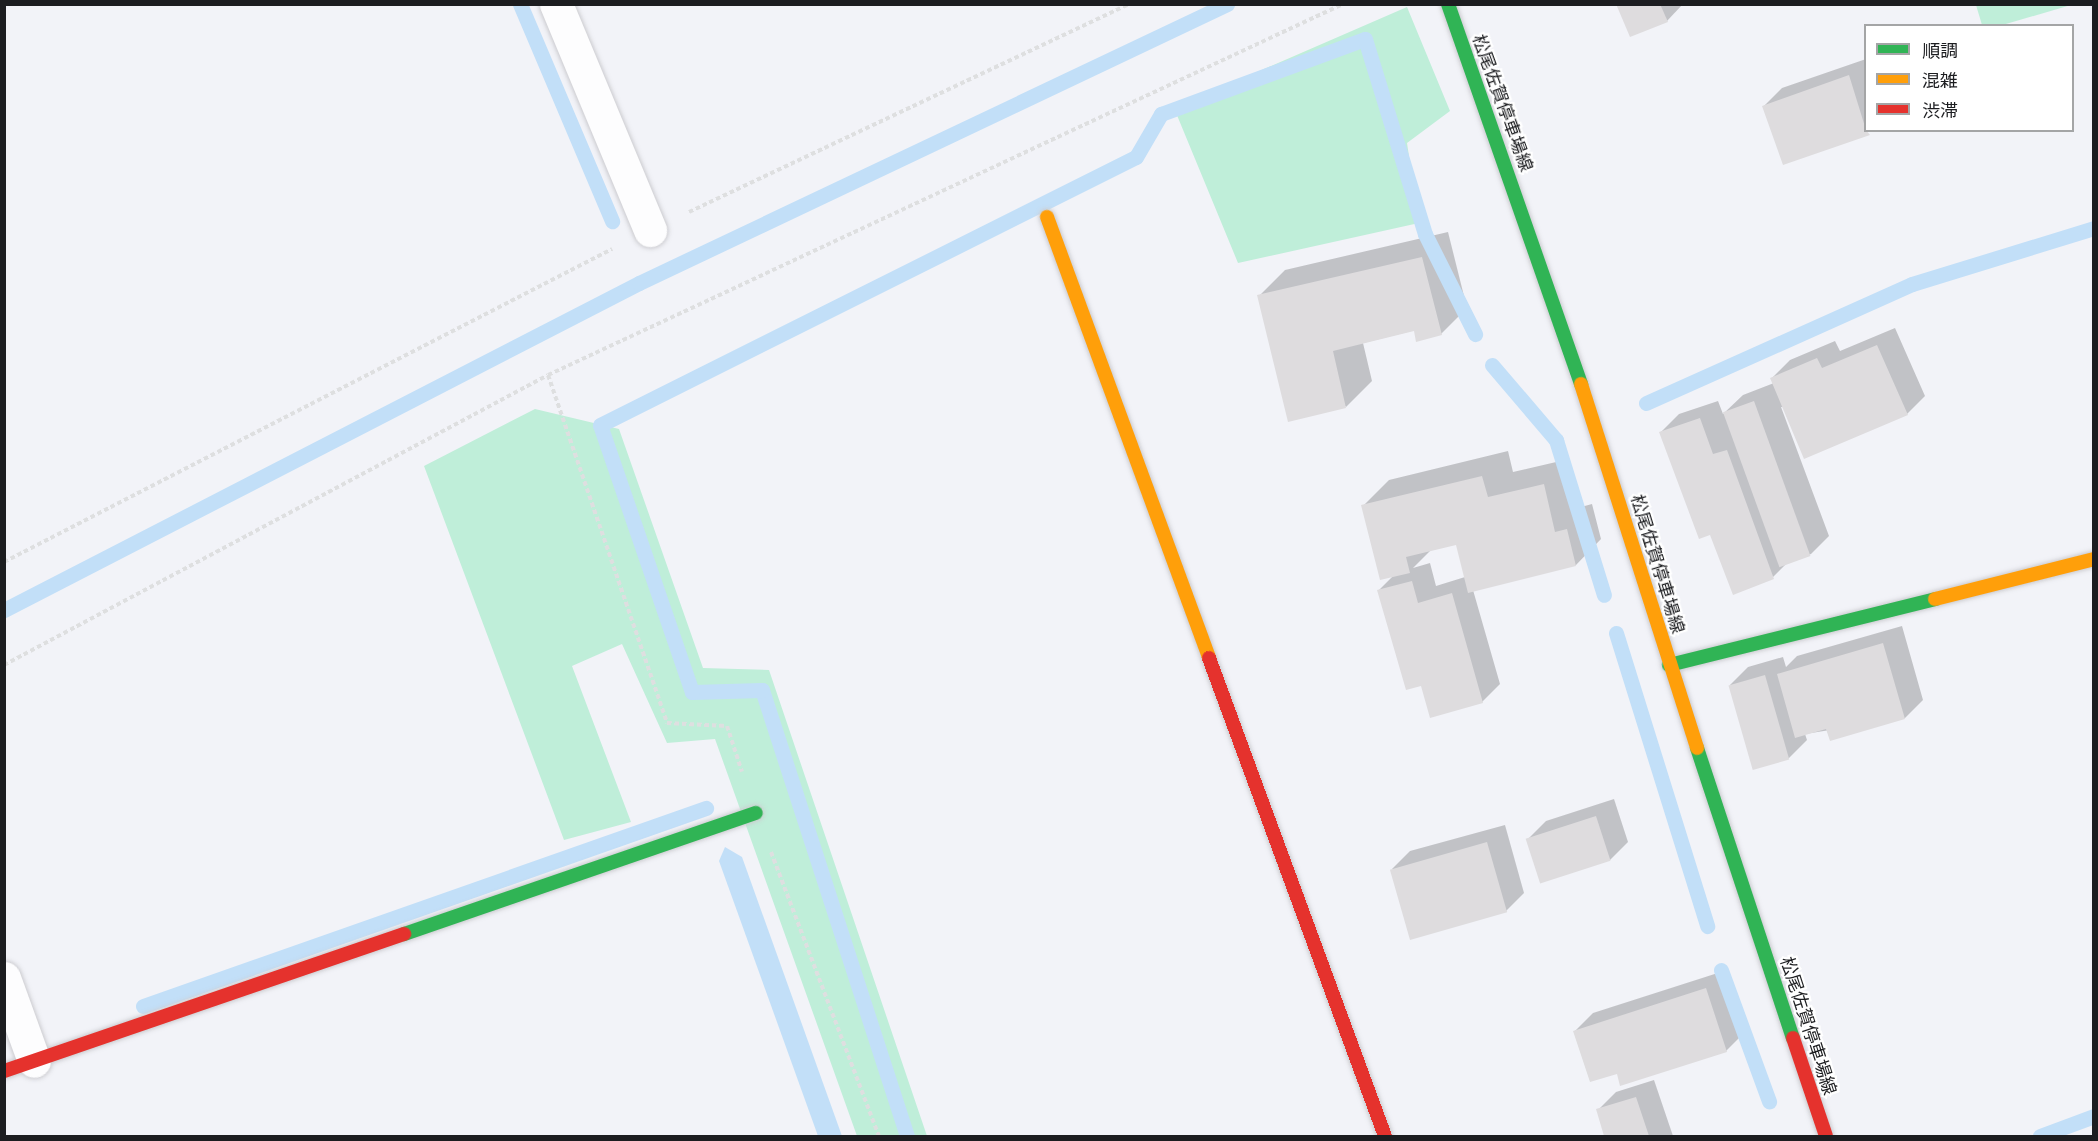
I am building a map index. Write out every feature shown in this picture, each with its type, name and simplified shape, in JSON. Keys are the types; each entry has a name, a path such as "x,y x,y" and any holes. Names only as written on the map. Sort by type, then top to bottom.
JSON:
{"street":[{"path":"556,4 650,230"},
{"name":"松尾佐賀停車場線","path":"1448,4 1558,311 1669,665 1826,1137"},
{"path":"1047,217 1385,1137"},
{"path":"1669,665 2094,559"},
{"path":"4,978 19,1066 756,813"}],"path":[{"path":"4,562 650,230 1130,4"},
{"path":"4,665 548,375 1343,4"},
{"path":"548,375 667,723 727,726 756,813 879,1137"}],"green space":[{"path":"1976,4 2071,5 2006,24 1982,24"},
{"path":"1407,7 1450,111 1407,143 1419,223 1238,263 1174,108"},
{"path":"535,409 619,429 703,668 769,670 927,1136 857,1136 715,739 667,743 622,644 572,666 631,822 564,840 424,466"}],"water":[{"path":"725,847 742,857 842,1136 818,1136 719,861"}],"building":[{"path":"1616,4 1660,4 1668,22 1630,37"},
{"path":"1849,75 1864,124 1864,132 1870,135 1783,165 1762,106"},
{"path":"1422,257 1442,335 1416,342 1414,331 1333,351 1346,408 1288,422 1257,295"},
{"path":"1877,345 1908,415 1804,459 1770,378 1817,358 1822,368"},
{"path":"1754,401 1810,556 1779,567 1723,412"},
{"path":"1700,418 1713,454 1727,450 1774,579 1733,595 1710,535 1699,539 1659,432"},
{"path":"1482,476 1488,497 1544,484 1555,532 1567,529 1576,566 1468,593 1456,545 1406,557 1410,573 1380,580 1361,505"},
{"path":"1412,581 1418,603 1452,593 1483,703 1430,718 1421,686 1406,690 1377,590"},
{"path":"1883,643 1905,719 1830,741 1826,729 1795,738 1777,674"},
{"path":"1765,675 1789,760 1753,770 1728,685"},
{"path":"1596,816 1611,861 1540,884 1526,839"},
{"path":"1487,842 1507,912 1410,940 1390,870"},
{"path":"1706,988 1727,1052 1620,1086 1617,1074 1590,1082 1573,1031"},
{"path":"1636,1097 1649,1136 1604,1136 1596,1109"}],"waterway":[{"path":"520,4 612,221"},
{"path":"4,610 639,283 1227,4"},
{"path":"907,1136 762,690 692,692 600,425 1136,157 1161,114 1365,39 1425,234 1475,334"},
{"path":"1646,403 1912,284 2094,228"},
{"path":"1492,365 1556,440 1604,595"},
{"path":"1616,633 1707,926"},
{"path":"143,1006 706,808"},
{"path":"1721,970 1769,1101"},
{"path":"2040,1136 2094,1116"}],"traffic: fast":[{"path":"1448,4 1581,384"},
{"path":"1669,665 1935,599"},
{"path":"1697,748 1793,1038"},
{"path":"404,934 756,813"}],"traffic: slow":[{"path":"1047,217 1209,658"},
{"path":"1581,384 1697,748"},
{"path":"1935,599 2094,559"}],"traffic: jam":[{"path":"1209,658 1385,1136"},
{"path":"4,1071 404,934"},
{"path":"1793,1038 1826,1136"}]}
